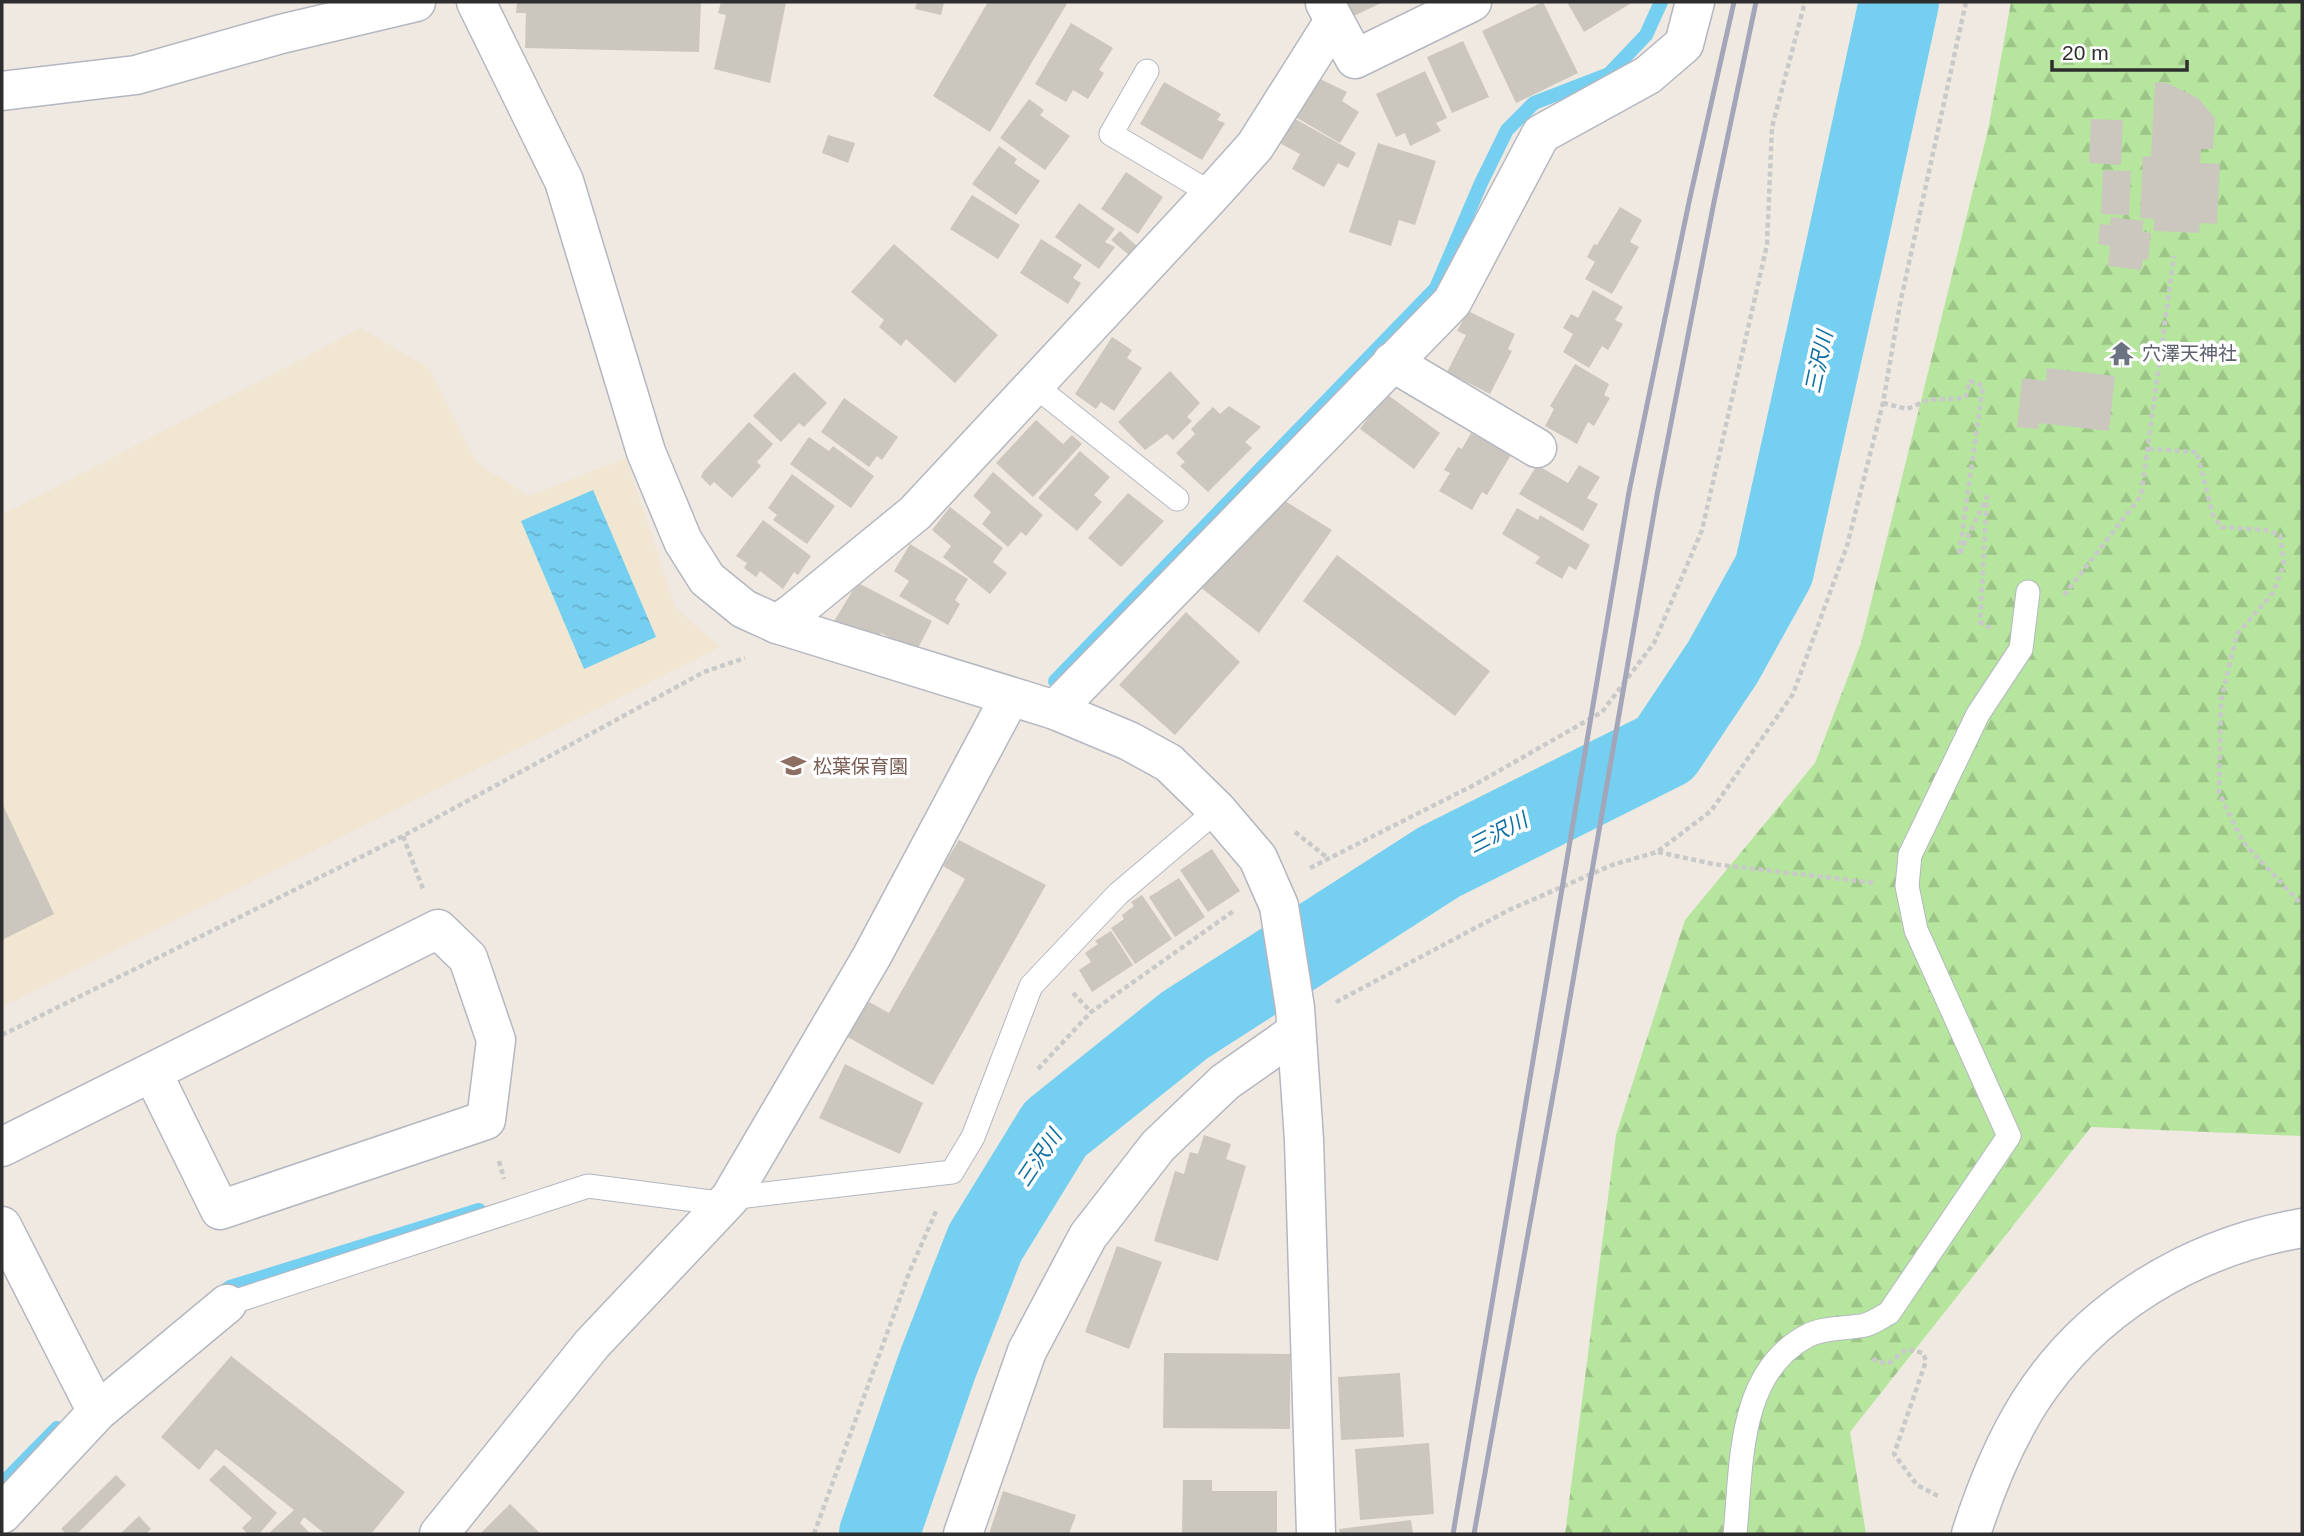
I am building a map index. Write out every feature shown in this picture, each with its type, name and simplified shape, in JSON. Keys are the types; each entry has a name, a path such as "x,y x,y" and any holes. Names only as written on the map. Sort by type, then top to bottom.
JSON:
{"street":[{"path":"2,91 136,75 281,34 416,2"},
{"path":"476,2 564,181 646,452 683,541 707,579 744,608 777,624 1055,710 1129,741 1169,763 1217,810 1258,858 1275,897 1296,1020 1306,1180 1315,1534"},
{"path":"1329,11 1355,59 1472,2"},
{"path":"1055,710 1452,302 1541,134 1648,75 1684,44 1695,2"},
{"path":"777,624 915,513 1212,194 1255,146 1329,11"},
{"path":"1392,362 1537,448"},
{"path":"439,1534 593,1344 728,1201 872,957 1010,697"},
{"path":"2,1147 152,1072 438,929 468,958 496,1040 486,1120 219,1210 152,1072"},
{"path":"963,1534 1027,1351 1088,1236 1158,1146 1296,1020"},
{"path":"2,1226 97,1412"},
{"path":"1971,1534 2011,1435 2029,1403 2052,1371 2100,1320 2157,1280 2208,1253 2274,1233 2302,1228"},
{"path":"2,1514 97,1412 227,1304"}],"lane":[{"path":"1147,71 1111,134 1212,194"},
{"path":"1034,385 1177,499"},
{"path":"1735,1534 1746,1421 1756,1392 1780,1354 1809,1335 1867,1324 1889,1313 2009,1136 1916,930 1907,886 1910,855 1978,715 2021,649 2028,592"},
{"path":"227,1304 588,1186 728,1201 952,1172 972,1137 1031,986 1118,894 1217,810"}],"path":[{"path":"1032,1075 1091,1013 1236,909 1275,897 1602,712 1654,643 1702,530 1767,245 1772,127 1805,2"},
{"path":"1296,1020 1330,1006 1510,910 1612,865 1657,852 1711,811 1793,694 1847,546 1883,403 1900,304 1966,2"},
{"path":"1883,403 1907,409 1928,400 1965,398 1970,382 1983,386 1959,555 1987,497 1980,622 2021,649 2141,496 2174,256"},
{"path":"2148,449 2197,452 2213,515 2221,527 2265,530 2280,535 2284,564 2273,593 2237,634 2221,700 2219,793 2243,842 2302,905"},
{"path":"2,1035 403,836 704,672 751,656"},
{"path":"403,836 438,929"},
{"path":"1657,852 1713,864 1907,886"},
{"path":"486,1120 514,1209"},
{"path":"814,1534 909,1273 952,1172"},
{"path":"1867,1324 1867,1345 1877,1362 1889,1363 1907,1349 1923,1353 1926,1361 1894,1454 1917,1485 1947,1501"}],"shaded area":[{"path":"361,328 430,369 477,463 529,496 626,458 675,607 720,647 2,1007 2,515"}],"green space":[{"path":"2011,2 2302,2 2302,1136 2091,1127 1850,1432 1866,1534 1565,1534 1616,1135 1685,920 1815,763 1861,643 1988,130"}],"water":[{"path":"593,490 656,637 584,669 521,521"}],"building":[{"path":"517,2 701,2 699,52 525,48 526,13 516,13"},
{"path":"721,2 786,2 770,83 714,69 726,15 718,13"},
{"path":"917,2 944,2 941,15 915,9"},
{"path":"988,2 1068,2 990,132 933,96"},
{"path":"1344,2 1383,2 1352,17"},
{"path":"1543,2 1578,73 1516,103 1482,31"},
{"path":"1567,2 1633,2 1584,32"},
{"path":"1071,23 1113,48 1099,70 1104,73 1088,99 1073,90 1066,102 1035,84"},
{"path":"1463,41 1489,97 1452,113 1427,57"},
{"path":"1425,71 1447,118 1436,123 1441,131 1410,146 1405,133 1396,137 1376,94"},
{"path":"1314,76 1347,92 1342,101 1359,112 1340,143 1292,115"},
{"path":"1164,82 1221,114 1217,120 1225,123 1202,160 1140,124"},
{"path":"2155,82 2167,83 2198,98 2215,118 2213,149 2201,149 2200,163 2220,164 2217,224 2200,223 2199,233 2154,231 2154,219 2140,218 2143,156 2151,157"},
{"path":"1029,99 1044,110 1040,115 1070,136 1045,170 1000,138"},
{"path":"1290,116 1356,153 1348,168 1338,163 1324,187 1292,169 1300,154 1276,141"},
{"path":"2091,119 2123,120 2121,165 2089,163"},
{"path":"828,135 855,143 848,163 822,153"},
{"path":"1378,143 1436,161 1415,225 1399,220 1391,246 1349,232"},
{"path":"999,146 1017,159 1014,163 1040,181 1016,215 972,184"},
{"path":"2103,170 2131,171 2129,215 2101,214"},
{"path":"1126,172 1163,197 1138,234 1101,209"},
{"path":"972,195 1020,225 998,259 950,229"},
{"path":"1079,203 1115,229 1105,242 1115,247 1099,269 1055,237"},
{"path":"1620,207 1642,220 1630,242 1639,247 1612,294 1585,279 1595,262 1587,257"},
{"path":"2111,217 2144,221 2142,231 2151,233 2148,260 2143,259 2141,270 2108,266 2110,246 2098,244 2100,224 2110,225"},
{"path":"1120,231 1138,247 1130,256 1111,240"},
{"path":"1041,239 1082,265 1073,278 1081,283 1068,304 1020,273"},
{"path":"894,244 998,335 955,383 906,339 901,346 879,327 884,320 851,292"},
{"path":"1593,290 1623,307 1615,320 1623,324 1608,350 1602,346 1589,368 1563,352 1573,334 1563,328 1571,314 1578,318"},
{"path":"1468,311 1515,334 1508,349 1512,351 1490,394 1447,372 1466,335 1457,331"},
{"path":"1112,337 1132,350 1127,358 1142,368 1114,411 1101,402 1096,409 1075,394"},
{"path":"1575,364 1609,384 1604,395 1610,398 1594,426 1588,422 1577,444 1545,426 1554,409 1550,406"},
{"path":"2047,368 2115,376 2109,431 2039,423 2038,429 2017,427 2022,378 2046,381"},
{"path":"1170,371 1200,403 1187,417 1192,421 1173,440 1167,434 1145,450 1118,422"},
{"path":"794,372 827,403 804,427 799,423 781,442 753,416"},
{"path":"1385,393 1440,433 1414,469 1360,429"},
{"path":"844,398 898,437 882,460 877,456 869,467 821,432"},
{"path":"1229,406 1261,427 1245,442 1252,448 1208,492 1180,466 1185,462 1176,453 1195,434 1191,429 1213,407 1220,414"},
{"path":"1036,420 1063,444 1072,435 1082,444 1033,497 996,463"},
{"path":"749,422 773,444 757,462 761,466 732,498 714,482 710,486 701,477"},
{"path":"1471,433 1511,455 1487,495 1482,492 1472,510 1439,491 1450,473 1444,470 1458,447 1462,449"},
{"path":"809,437 829,451 833,446 874,476 851,508 790,464"},
{"path":"1080,451 1110,477 1094,495 1102,502 1077,531 1038,498"},
{"path":"1537,465 1568,483 1579,465 1600,477 1587,498 1598,504 1583,531 1519,494"},
{"path":"993,472 1043,515 1026,536 1021,532 1008,547 982,524 991,512 973,496"},
{"path":"792,474 835,506 807,544 773,520 777,515 768,508"},
{"path":"1128,493 1164,521 1121,567 1088,538"},
{"path":"1285,501 1332,530 1259,633 1200,587"},
{"path":"950,507 1003,548 993,562 1007,573 990,594 943,557 951,546 932,530"},
{"path":"1517,508 1538,520 1540,515 1590,545 1576,570 1569,566 1562,579 1535,563 1540,557 1502,534"},
{"path":"763,520 811,556 798,575 794,572 783,589 760,571 756,577 744,568 747,563 736,556"},
{"path":"910,544 968,579 955,600 960,604 948,625 899,596 909,581 894,571"},
{"path":"1337,555 1490,671 1455,716 1303,601"},
{"path":"860,584 932,621 916,652 881,633 876,643 833,623 853,590"},
{"path":"1186,612 1240,662 1175,735 1119,685"},
{"path":"2,803 54,914 2,940"},
{"path":"959,840 1046,885 933,1085 844,1035 864,999 889,1013 965,879 943,866"},
{"path":"1212,849 1240,891 1208,912 1180,870"},
{"path":"1179,878 1205,917 1175,937 1149,897"},
{"path":"1142,895 1172,939 1135,964 1111,928 1124,919 1122,915 1134,906 1131,902"},
{"path":"1111,931 1133,965 1092,992 1079,970 1091,962 1085,953 1098,944 1095,941"},
{"path":"845,1064 923,1103 900,1154 819,1118"},
{"path":"1204,1135 1231,1144 1226,1159 1246,1166 1218,1261 1154,1241 1175,1171 1184,1174 1190,1152 1198,1154"},
{"path":"1117,1246 1162,1262 1129,1349 1085,1332"},
{"path":"1164,1353 1290,1354 1290,1429 1163,1428"},
{"path":"231,1356 405,1492 371,1534 325,1534 304,1517 300,1523 311,1534 268,1534 294,1510 216,1449 199,1470 161,1437"},
{"path":"1400,1373 1404,1437 1341,1440 1338,1377"},
{"path":"1429,1443 1434,1514 1360,1520 1355,1449"},
{"path":"224,1465 277,1513 259,1534 248,1534 242,1528 252,1518 209,1480"},
{"path":"116,1475 126,1485 77,1534 66,1534 61,1529"},
{"path":"1183,1480 1212,1480 1212,1491 1277,1491 1277,1534 1182,1534"},
{"path":"1003,1491 1076,1515 1069,1534 989,1534"},
{"path":"510,1504 541,1534 480,1534"},
{"path":"139,1516 151,1529 146,1534 120,1534"},
{"path":"1411,1520 1413,1534 1340,1534 1339,1529"}],"waterway":[{"path":"1055,681 1436,288 1507,130 1534,103 1609,74 1646,35 1661,2"},
{"name":"三沢川","path":"879,1534 937,1366 985,1243 1055,1129 1185,1025 1439,862 1665,749 1723,662 1774,570 1899,2"},
{"path":"219,1295 230,1287 479,1210"},
{"path":"2,1484 57,1428"}],"railway":[{"path":"1453,1534 1629,492 1734,2"},
{"path":"1474,1534 1657,495 1756,2"}],"place":[{"name":"穴澤天神社","path":"2122,353"},
{"name":"松葉保育園","path":"793,766"}]}
